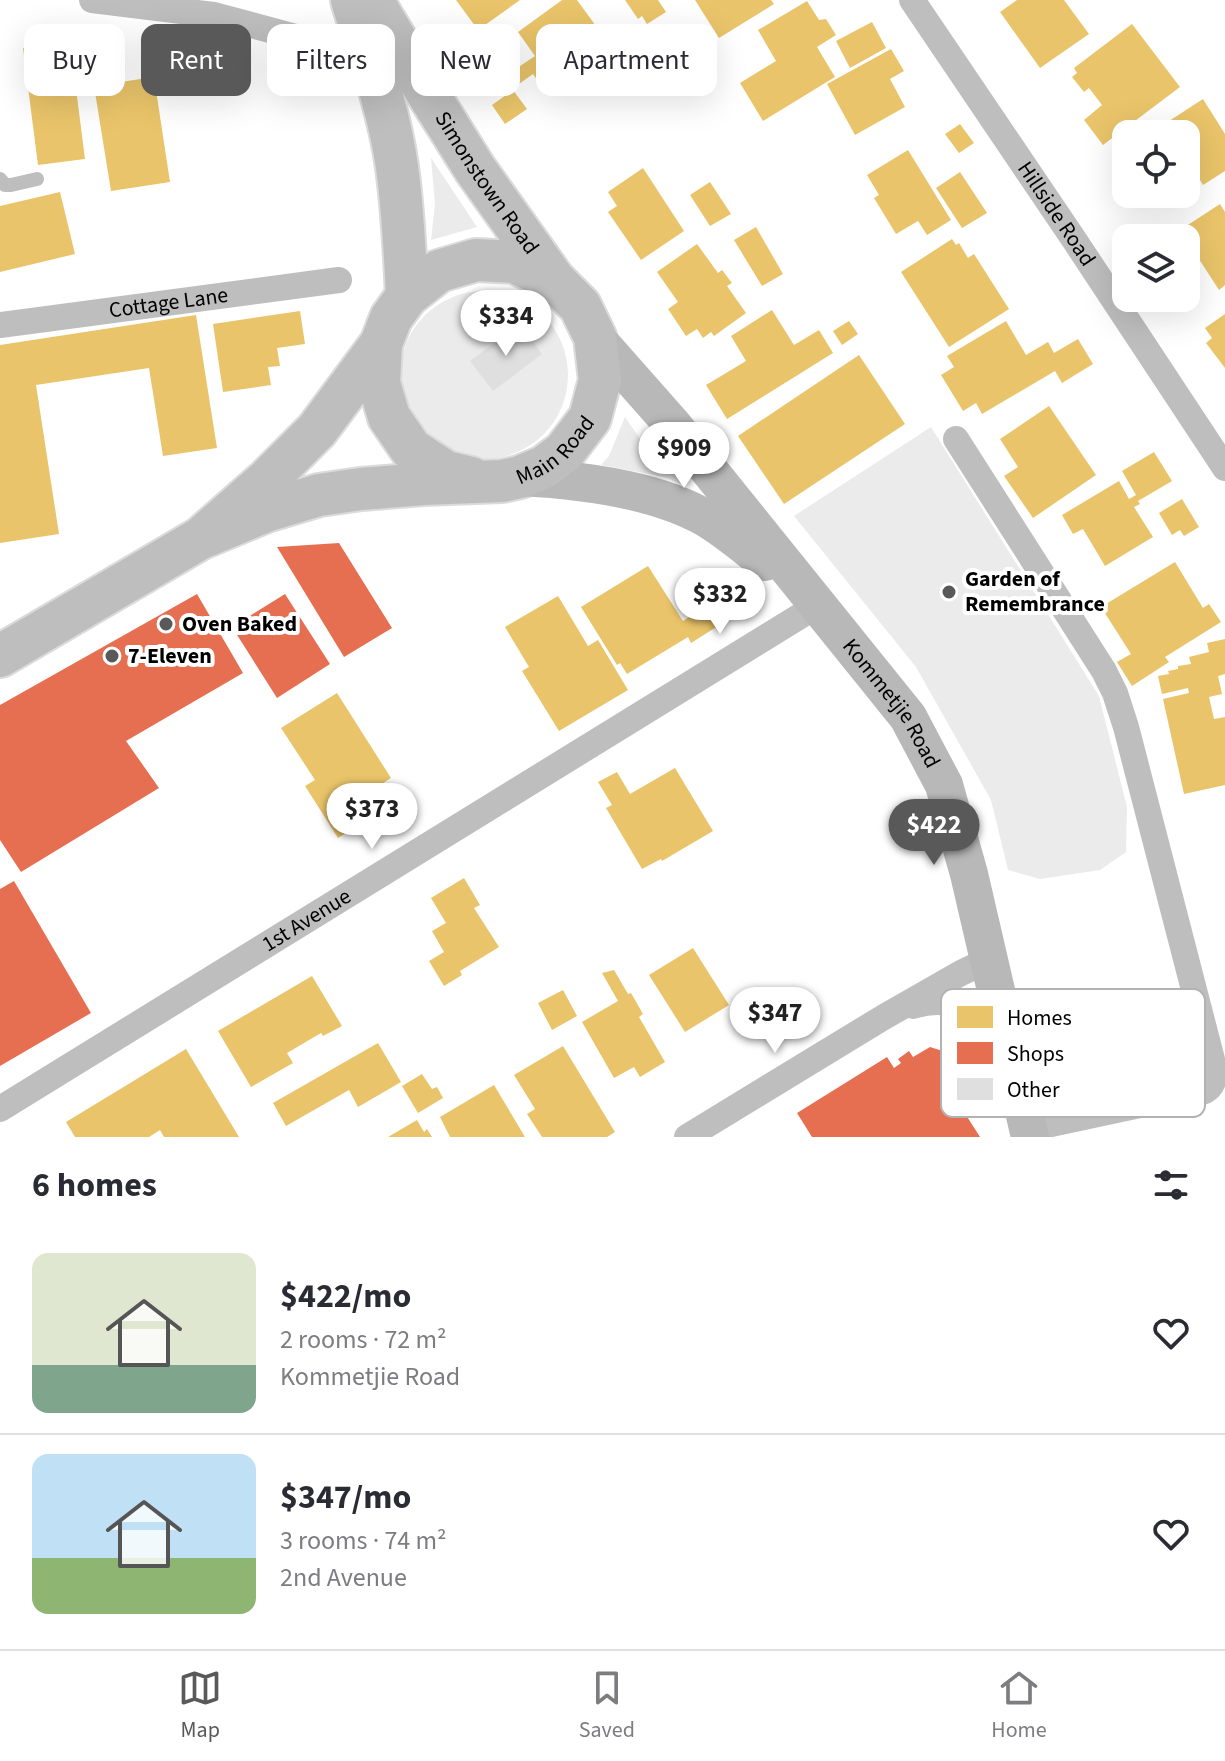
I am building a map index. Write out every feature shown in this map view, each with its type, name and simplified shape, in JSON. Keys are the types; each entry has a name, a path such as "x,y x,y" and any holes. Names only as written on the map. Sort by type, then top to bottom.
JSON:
{"main road":[{"path":"352,0 397,164 407,296"},
{"name":"Simonstown Road","path":"372,0 475,169 554,280"},
{"name":"Main Road","path":"0,656 201,538 266,511 319,495 502,479 544,467 564,452 590,418 600,380 595,337 580,306 554,280 514,262 476,260 439,271 407,296 391,318 381,344 317,430 201,538"},
{"name":"Kommetjie Road","path":"595,337 671,423 908,717 944,785 969,874 995,989"},
{"name":"Main Road","path":"381,344 379,383 389,417 411,449 446,472 502,479"},
{"name":"Kommetjie Road","path":"502,479 562,479 661,498 702,516 818,605"}],"street":[{"path":"92,0 224,8 267,25"},
{"name":"Hillside Road","path":"912,0 1225,468"},
{"name":"Cottage Lane","path":"0,325 339,280"},
{"path":"956,439 1115,693 1194,989"},
{"name":"1st Avenue","path":"0,1109 818,605"},
{"path":"687,1137 884,1017 988,960"},
{"path":"884,1017 918,1004 941,1001"},
{"path":"1205,1032 1215,1071 1214,1081 1205,1091"},
{"path":"1029,1133 1087,1117"}],"lane":[{"path":"0,179 5,185 37,179"}],"shaded area":[{"path":"431,158 477,227 431,240 435,204"},
{"path":"484,291 516,298 531,305 543,316 554,328 561,343 568,375 561,407 554,422 543,434 531,445 516,452 484,459 452,452 437,445 425,434 414,422 407,407 400,375 407,343 414,328 425,316 437,305 452,298"},
{"path":"625,417 641,440 686,486 664,477 601,465 609,456"},
{"path":"931,427 1099,696 1127,807 1126,852 1100,870 1040,879 1008,870 991,800 916,667 794,516"}],"building: Homes":[{"path":"456,0 520,0 486,24 474,24"},
{"path":"562,0 577,0 594,24 536,24 536,78 533,74 520,83 520,66 535,56 520,31"},
{"path":"625,0 658,0 666,12 647,24 642,16 638,19"},
{"path":"695,0 771,0 774,4 719,38 717,24 710,24"},
{"path":"1017,0 1064,0 1089,34 1040,68 1000,12"},
{"path":"807,1 819,20 826,19 836,35 817,47 835,77 763,121 740,83 776,61 758,30"},
{"path":"872,22 886,48 850,68 836,41"},
{"path":"1132,24 1180,87 1136,120 1112,120 1112,138 1103,145 1084,120 1102,105 1089,88 1084,92 1072,77 1077,73 1074,68"},
{"path":"891,49 904,71 890,79 905,107 855,135 827,84"},
{"path":"141,79 141,96 157,96 170,182 111,191 96,96 125,96 125,81"},
{"path":"29,96 77,96 85,159 38,165"},
{"path":"505,96 517,96 527,109 505,124 492,105"},
{"path":"1203,99 1225,134 1225,171 1203,185 1200,180 1200,120 1171,120"},
{"path":"960,124 974,143 959,153 945,134"},
{"path":"908,150 951,220 927,235 918,221 896,234 874,198 879,195 867,175"},
{"path":"643,168 684,231 641,260 608,212 617,206 608,192"},
{"path":"960,172 987,213 962,228 936,188"},
{"path":"710,182 731,214 710,226 690,195"},
{"path":"60,192 75,254 0,272 0,206"},
{"path":"1220,204 1225,212 1225,285 1219,290 1200,261 1200,224 1189,224"},
{"path":"756,227 783,274 762,286 734,240"},
{"path":"952,239 956,245 959,243 968,258 974,254 1009,309 949,347 901,272"},
{"path":"697,244 718,273 722,270 732,283 727,286 746,313 714,336 711,332 703,338 697,329 686,336 668,309 678,302 657,272"},
{"path":"772,310 794,345 819,330 833,353 727,419 706,385 746,361 731,336"},
{"path":"300,311 305,344 277,348 280,366 268,367 271,385 223,392 213,324"},
{"path":"1225,314 1225,368 1206,343 1212,338 1205,328"},
{"path":"196,315 217,448 163,456 149,368 36,385 59,534 0,543 0,345"},
{"path":"849,321 858,334 842,345 833,331"},
{"path":"1006,321 1026,355 1048,342 1054,353 1078,339 1093,364 1062,383 1055,371 982,414 976,403 963,411 941,375 954,367 947,356"},
{"path":"859,355 905,424 784,504 738,436"},
{"path":"1049,406 1096,475 1033,518 1004,476 1018,467 1000,439"},
{"path":"1154,452 1172,481 1138,501 1140,504 1134,507 1153,537 1105,566 1083,529 1073,534 1062,515 1119,481 1129,499 1136,495 1122,471"},
{"path":"1182,499 1199,527 1184,536 1180,530 1172,535 1159,513"},
{"path":"1175,562 1203,608 1209,604 1221,622 1165,657 1169,662 1132,686 1117,662 1131,654 1101,607"},
{"path":"648,566 683,621 709,604 721,624 691,643 688,637 627,674 620,663 617,665 581,607"},
{"path":"558,596 588,646 598,640 628,690 559,731 522,671 529,667 505,627"},
{"path":"1225,639 1225,674 1218,676 1222,694 1209,697 1214,719 1225,717 1225,785 1184,794 1163,699 1189,693 1188,688 1162,694 1158,676 1169,674 1168,671 1178,669 1178,666 1191,664 1189,657 1209,652 1207,643"},
{"path":"337,693 391,778 374,789 386,808 338,838 305,786 315,780 281,728"},
{"path":"675,768 713,831 642,869 606,808 612,805 598,782 617,772 630,794"},
{"path":"464,878 480,905 474,908 499,947 460,971 462,975 444,986 429,961 444,952 432,931 446,923 431,898"},
{"path":"693,948 729,1005 685,1032 649,975"},
{"path":"614,970 643,1014 639,1017 665,1062 640,1077 634,1067 614,1078 582,1022 618,1001 602,973"},
{"path":"312,976 342,1026 323,1036 321,1033 287,1053 293,1063 251,1087 218,1031"},
{"path":"563,990 577,1016 552,1030 538,1003"},
{"path":"378,1043 401,1082 358,1107 349,1090 286,1126 273,1103"},
{"path":"563,1046 615,1132 607,1137 542,1137 527,1114 535,1109 514,1075"},
{"path":"186,1049 239,1137 164,1137 160,1130 149,1137 75,1137 66,1122"},
{"path":"422,1074 432,1089 437,1087 443,1098 418,1113 402,1086"},
{"path":"494,1085 525,1137 450,1137 440,1117"},
{"path":"417,1120 424,1132 427,1129 432,1137 388,1137"}],"building: Shops":[{"path":"339,543 392,628 344,657 277,547"},
{"path":"197,594 243,673 126,741 159,788 21,872 0,840 0,705"},
{"path":"285,594 330,664 277,698 232,627"},
{"path":"14,881 91,1013 0,1066 0,889"},
{"path":"930,1047 941,1050 941,1117 967,1117 980,1137 812,1137 797,1113 887,1057 894,1068 901,1063 898,1059 909,1051 913,1057"}],"building: Other":[{"path":"520,324 542,354 493,391 470,361"}],"place":[{"name":"Garden of Remembrance","path":"949,592"},
{"name":"Oven Baked","path":"166,624"},
{"name":"7-Eleven","path":"112,656"}]}
